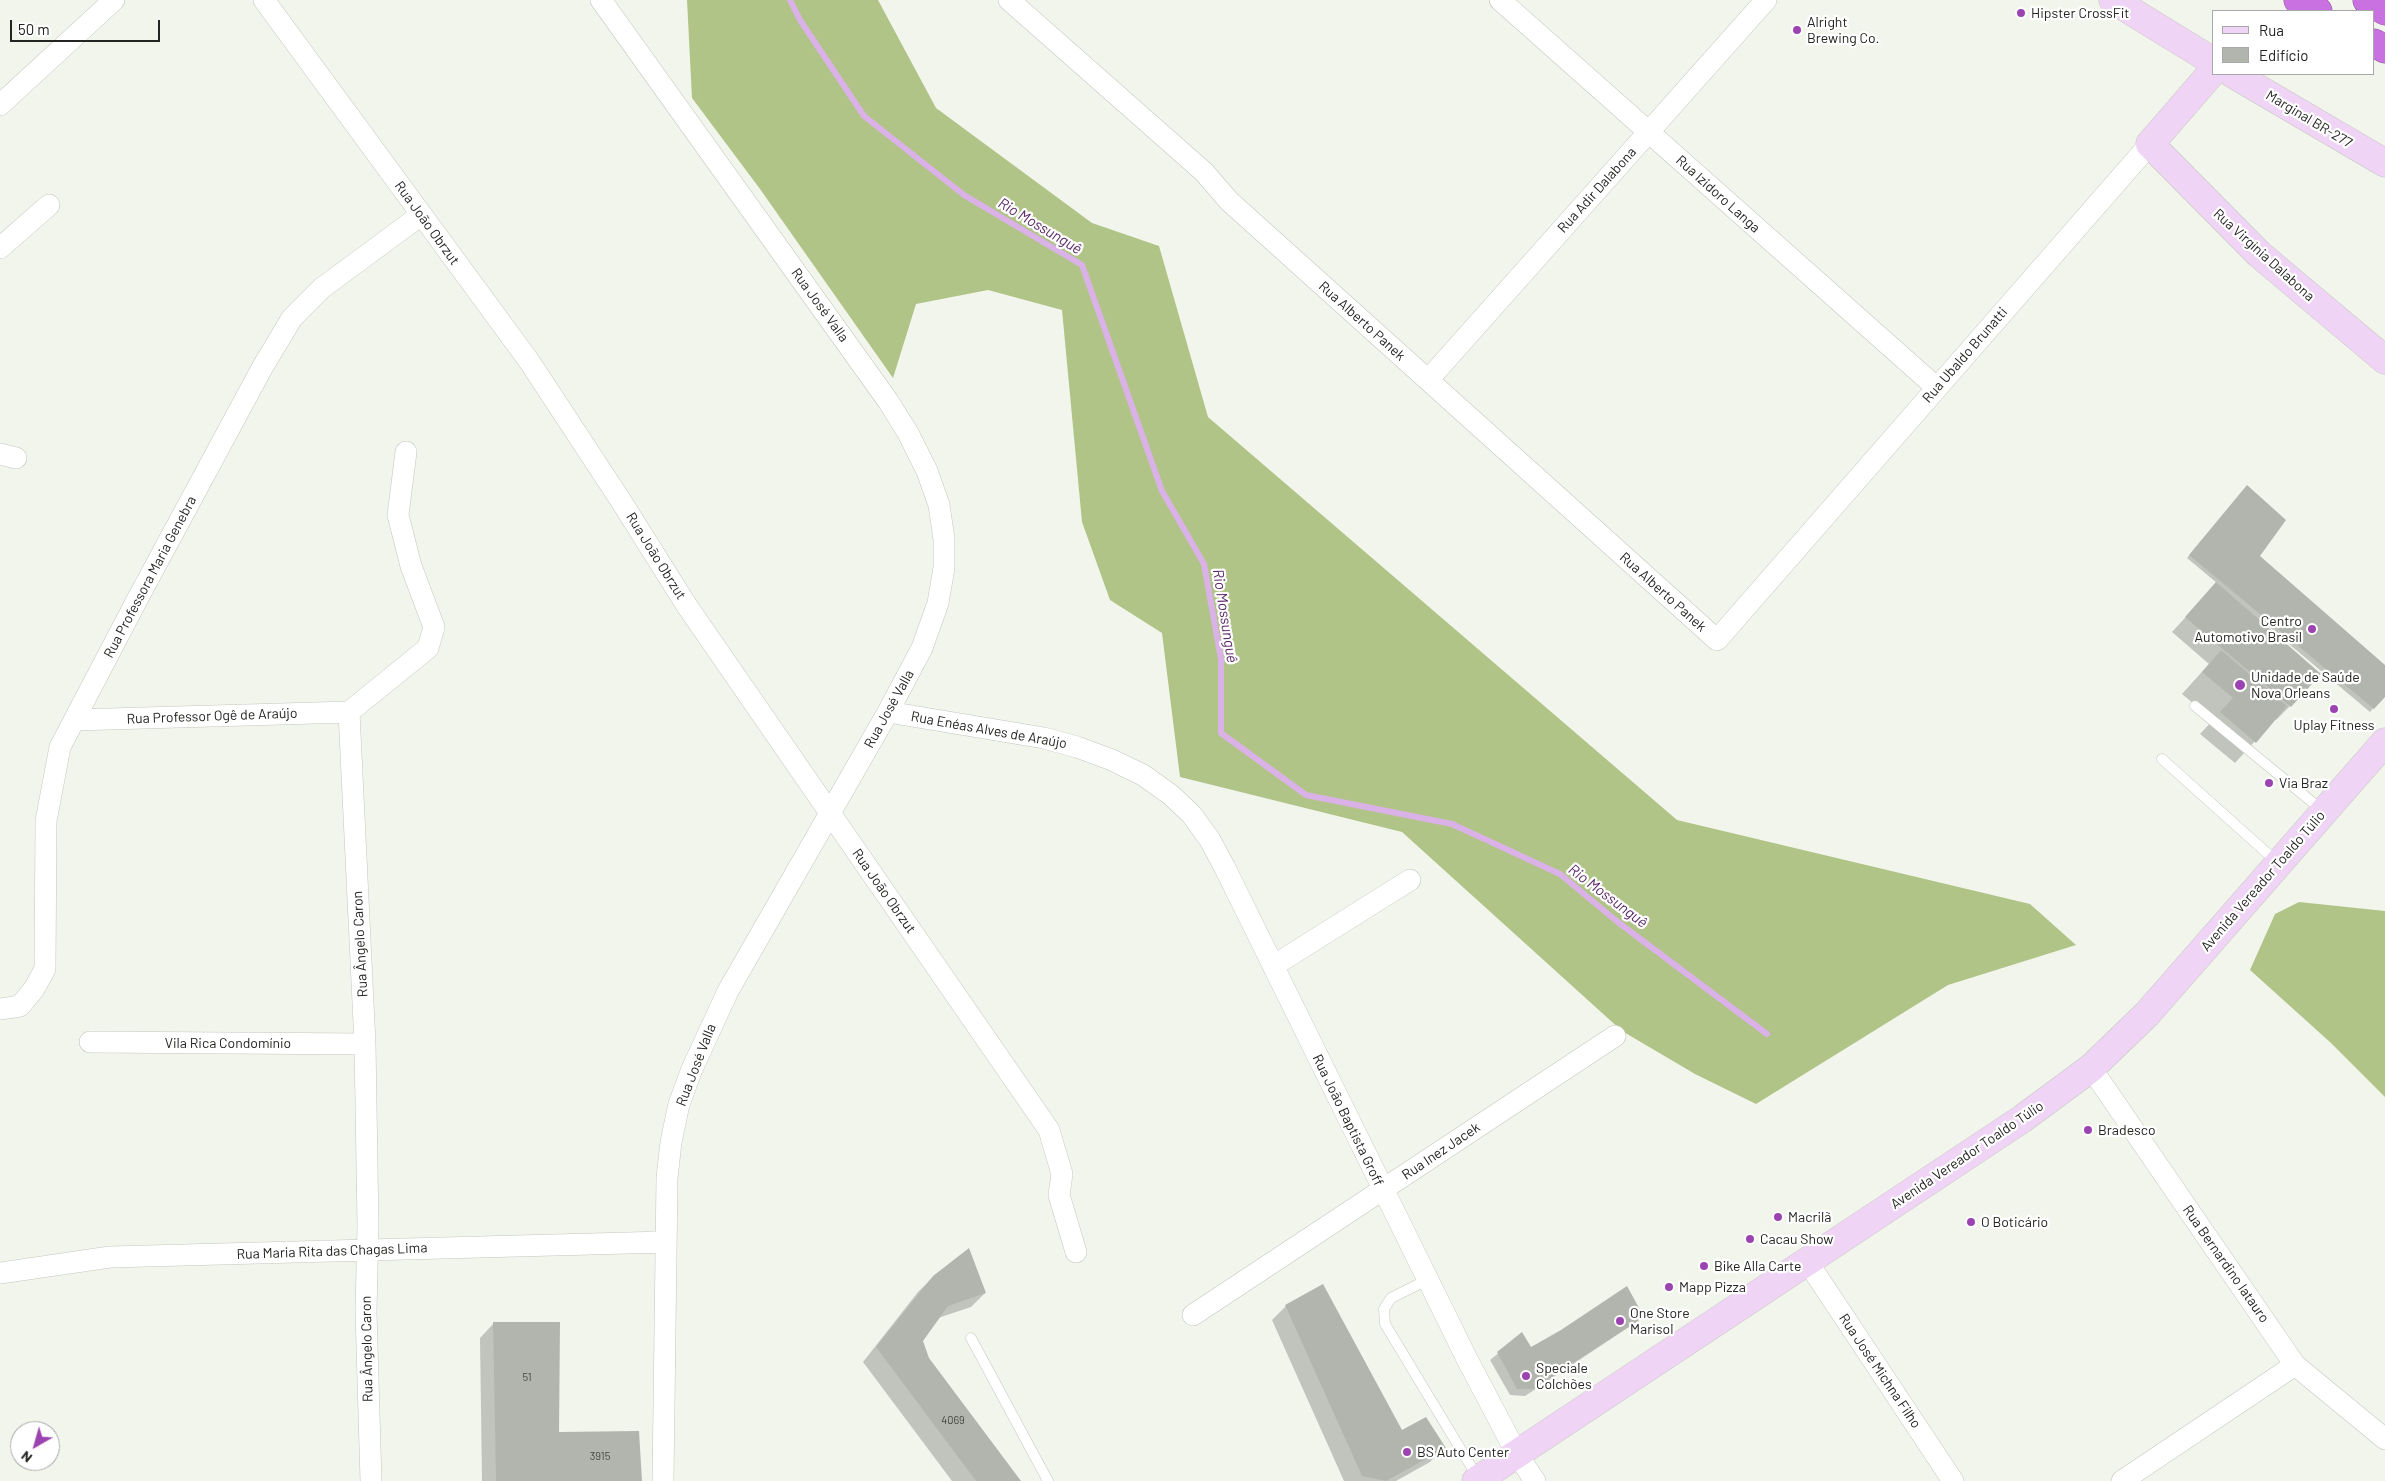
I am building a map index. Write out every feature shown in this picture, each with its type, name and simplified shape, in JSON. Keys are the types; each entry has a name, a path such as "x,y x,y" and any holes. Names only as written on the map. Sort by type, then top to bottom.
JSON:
{"highway":[{"path":"2298,0 2316,10"},
{"path":"2367,0 2385,11"}],"main road":[{"path":"2113,0 2212,61"},
{"name":"Rua Ubaldo Brunatti","path":"2150,144 2212,72"},
{"name":"Marginal BR-277","path":"2235,75 2385,164"},
{"name":"Rua Virgínia Dalabona","path":"2150,144 2259,254 2385,360"},
{"name":"Avenida Vereador Toaldo Túlio","path":"1477,1480 2022,1119 2091,1068 2147,1014 2385,742"}],"street":[{"path":"0,104 114,0"},
{"name":"Rua João Obrzut","path":"264,0 529,361 616,493 672,584 1041,1118 1052,1137 1060,1165 1062,1182 1059,1195 1076,1252"},
{"name":"Rua José Valla","path":"601,0 888,401 908,433 927,472 938,505 944,539 944,568 938,603 929,630 888,712 749,952 714,1020 679,1104 671,1142 667,1178 662,1481"},
{"name":"Rua Alberto Panek","path":"1009,0 1204,172 1229,201 1717,640"},
{"name":"Rua Izidoro Langa","path":"1500,0 1936,388"},
{"name":"Rua Adir Dalabona","path":"1428,380 1766,0"},
{"name":"Rua Ubaldo Brunatti","path":"1717,640 2150,144"},
{"path":"0,248 49,205"},
{"name":"Rua Professora Maria Genebra","path":"10,1008 34,989 46,970 46,821 60,747 239,410 292,318 322,288 421,216"},
{"path":"349,712 428,648 434,627 411,566 398,515 406,452"},
{"name":"Rua Professor Ogê de Araújo","path":"75,720 349,712"},
{"name":"Rua Ângelo Caron","path":"349,712 365,1044 366,1312 371,1481"},
{"name":"Rua Enéas Alves de Araújo","path":"888,712 1044,738 1112,760 1143,775"},
{"name":"Rua João Baptista Groff","path":"1143,775 1192,815 1210,840 1427,1280 1517,1454 1535,1481"},
{"path":"1273,966 1410,880"},
{"name":"Rua Inez Jacek","path":"1193,1315 1615,1036"},
{"name":"Vila Rica Condomínio","path":"90,1042 365,1044"},
{"name":"Rua Bernardino Iatauro","path":"2091,1068 2296,1365 2385,1439"},
{"name":"Rua Maria Rita das Chagas Lima","path":"0,1273 110,1258 366,1249 665,1242"},
{"name":"Rua José Michna Filho","path":"1807,1261 1953,1481"},
{"path":"2122,1481 2296,1365"}],"lane":[{"path":"2195,706 2324,812"},
{"path":"2162,759 2279,864"},
{"path":"1427,1280 1391,1298 1384,1309 1385,1324 1477,1480"},
{"path":"971,1338 1048,1481"}],"green space":[{"path":"687,0 878,0 936,108 1092,223 1159,246 1208,417 1677,820 2030,904 2076,945 1948,985 1756,1104 1695,1074 1622,1031 1402,832 1180,777 1162,633 1110,600 1082,522 1062,310 988,290 916,304 893,378 760,189 692,98"},
{"path":"2299,902 2385,911 2385,1097 2331,1043 2250,970 2275,914"}],"building":[{"name":"Centro Automotivo Brasil","path":"2247,485 2286,520 2260,556 2385,665 2385,697 2374,709 2189,555"},
{"path":"2216,582 2321,674 2291,707 2185,617"},
{"name":"Unidade de Saúde Nova Orleans","path":"2221,650 2287,706 2256,743 2220,712 2233,698 2202,672"},
{"path":"969,1248 986,1293 948,1306 923,1341 929,1358 1021,1481 976,1481 876,1347 933,1276"},
{"path":"1323,1284 1402,1430 1426,1417 1446,1448 1386,1481 1362,1476 1285,1305"},
{"path":"1627,1286 1644,1317 1533,1389 1517,1389 1497,1352 1522,1332 1531,1347 1561,1330"},
{"path":"493,1322 560,1322 559,1432 639,1431 642,1481 496,1481"}],"waterway":[{"name":"Rio Mossunguê","path":"790,0 800,20 864,116 964,195 1082,265 1162,491 1204,564 1221,659 1221,733 1306,795 1452,824 1560,874 1619,923 1767,1034"}],"place":[{"name":"Hipster CrossFit","path":"2021,13"},
{"name":"Alright Brewing Co.","path":"1797,30"},
{"name":"Centro Automotivo Brasil","path":"2312,629"},
{"name":"Unidade de Saúde Nova Orleans","path":"2240,685"},
{"name":"Uplay Fitness","path":"2334,709"},
{"name":"Via Braz","path":"2269,783"},
{"name":"Bradesco","path":"2088,1130"},
{"name":"Macrilã","path":"1778,1217"},
{"name":"O Boticário","path":"1971,1222"},
{"name":"Cacau Show","path":"1750,1239"},
{"name":"Bike Alla Carte","path":"1704,1266"},
{"name":"Mapp Pizza","path":"1669,1287"},
{"name":"One Store Marisol","path":"1620,1321"},
{"name":"Speciale Colchões","path":"1526,1376"},
{"name":"BS Auto Center","path":"1407,1452"}]}
